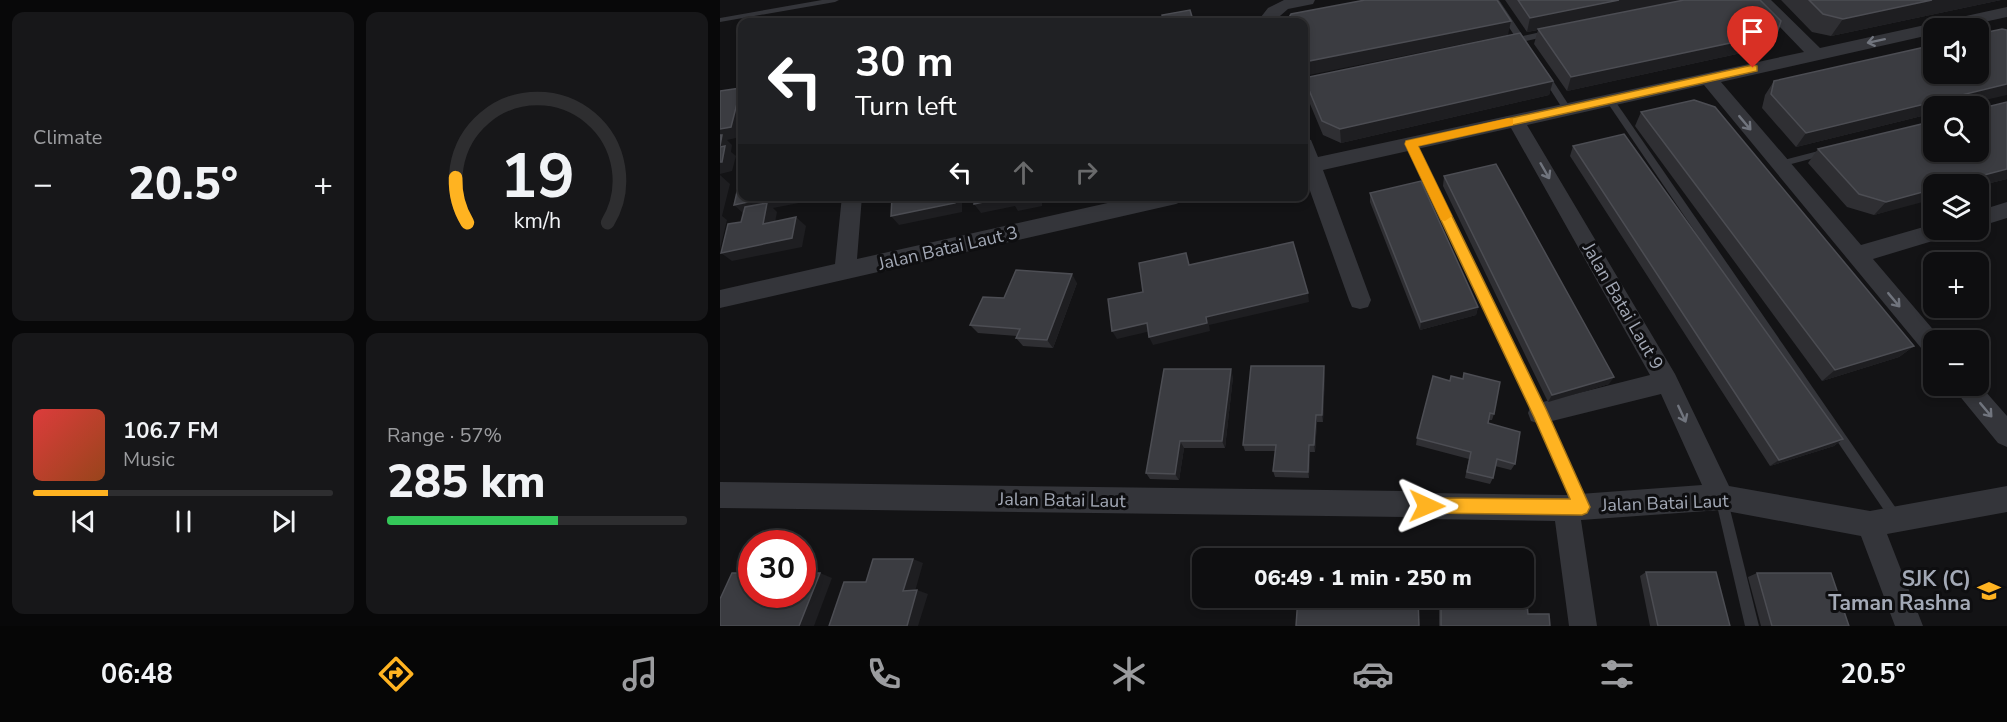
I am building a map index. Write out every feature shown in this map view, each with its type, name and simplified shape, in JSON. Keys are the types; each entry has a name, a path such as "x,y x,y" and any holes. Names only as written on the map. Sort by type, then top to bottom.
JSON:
{"street":[{"path":"1267,18 1272,10 1307,0"},
{"path":"1762,0 1816,54"},
{"path":"1980,18 2007,12"},
{"path":"1989,16 2007,30"},
{"path":"1308,166 1923,30"},
{"path":"1708,78 1923,334"},
{"name":"Jalan Batai Laut 9","path":"1515,121 1667,382 1721,497"},
{"path":"1308,169 1360,300"},
{"path":"845,271 852,201"},
{"path":"1083,201 1085,218"},
{"name":"Jalan Batai Laut 3","path":"720,299 1155,201"},
{"path":"1989,216 2007,210"},
{"path":"1857,255 1923,236"},
{"path":"1540,413 1667,382"},
{"path":"1974,396 2007,435"},
{"name":"Jalan Batai Laut","path":"720,495 1574,508 1721,497 1870,524 2007,499"},
{"path":"1574,508 1584,626"},
{"path":"1870,524 1909,626"}],"lane":[{"path":"720,20 835,0"},
{"path":"1495,0 1528,49"},
{"path":"1498,44 1556,32"},
{"path":"1541,69 1567,109"},
{"path":"1610,100 1898,520"},
{"path":"1410,144 1540,413 1574,508"},
{"path":"1780,164 1835,149"},
{"path":"1721,497 1752,626"}],"building":[{"path":"1365,0 1497,0 1511,21 1308,61 1308,18 1288,18 1291,14"},
{"path":"1518,0 1619,0 1530,18"},
{"path":"1684,0 1760,0 1781,21 1777,33 1571,77 1538,29"},
{"path":"1809,0 1932,0 1843,19 1823,14"},
{"path":"1190,10 1192,18 1162,18 1162,15"},
{"path":"2007,30 2007,84 1958,96 1923,96 1923,104 1806,133 1771,94 1774,81 1923,47 1923,84 1989,84 1989,32"},
{"path":"1520,33 1553,81 1340,129 1322,121 1308,88 1308,77"},
{"path":"738,88 738,100 731,127 720,129 720,91"},
{"path":"1694,100 1715,107 1914,346 1835,370 1641,112"},
{"path":"2007,102 2007,169 1988,174 1923,174 1923,192 1886,202 1859,194 1818,149 1923,124 1923,162 1989,162 1989,106"},
{"path":"1624,134 1843,439 1779,460 1573,146"},
{"path":"725,146 722,162 720,162 720,147"},
{"path":"1496,164 1614,377 1552,395 1444,176"},
{"path":"1421,181 1478,307 1421,322 1370,193"},
{"path":"737,192 738,201 752,201 734,205"},
{"path":"892,201 955,201 955,203 891,216"},
{"path":"767,203 763,224 796,217 792,238 721,253 728,224 741,222 745,207"},
{"path":"1293,242 1308,293 1206,317 1207,323 1149,337 1147,323 1112,331 1108,299 1143,292 1139,263 1186,253 1189,265"},
{"path":"1016,270 1072,274 1047,340 1016,338 1020,329 970,325 983,297 1004,298"},
{"path":"1251,366 1324,366 1322,415 1316,415 1314,445 1309,445 1308,472 1273,471 1276,445 1243,445"},
{"path":"1164,369 1231,369 1222,441 1180,441 1175,474 1146,473"},
{"path":"1464,373 1500,382 1494,414 1490,413 1488,423 1520,432 1515,464 1497,459 1493,478 1467,472 1471,452 1417,438 1433,376 1450,381 1451,376 1463,379"},
{"path":"873,559 913,559 903,591 917,590 907,626 829,626 844,582 866,582"},
{"path":"1646,572 1716,572 1730,626 1658,626"},
{"path":"732,573 738,573 738,608 806,608 799,626 720,626 720,599"},
{"path":"1757,573 1831,573 1849,626 1772,626"},
{"path":"1297,608 1418,608 1419,626 1296,626"},
{"path":"1441,608 1527,608 1528,614 1549,614 1550,626 1441,626"}],"slow traffic":[{"path":"1445,216 1410,144 1509,122"}],"place":[{"name":"SJK (C) Taman Rashna","path":"1989,591"}],"route":[{"path":"1427,506 1582,507 1540,413 1410,144 1753,68"}]}
